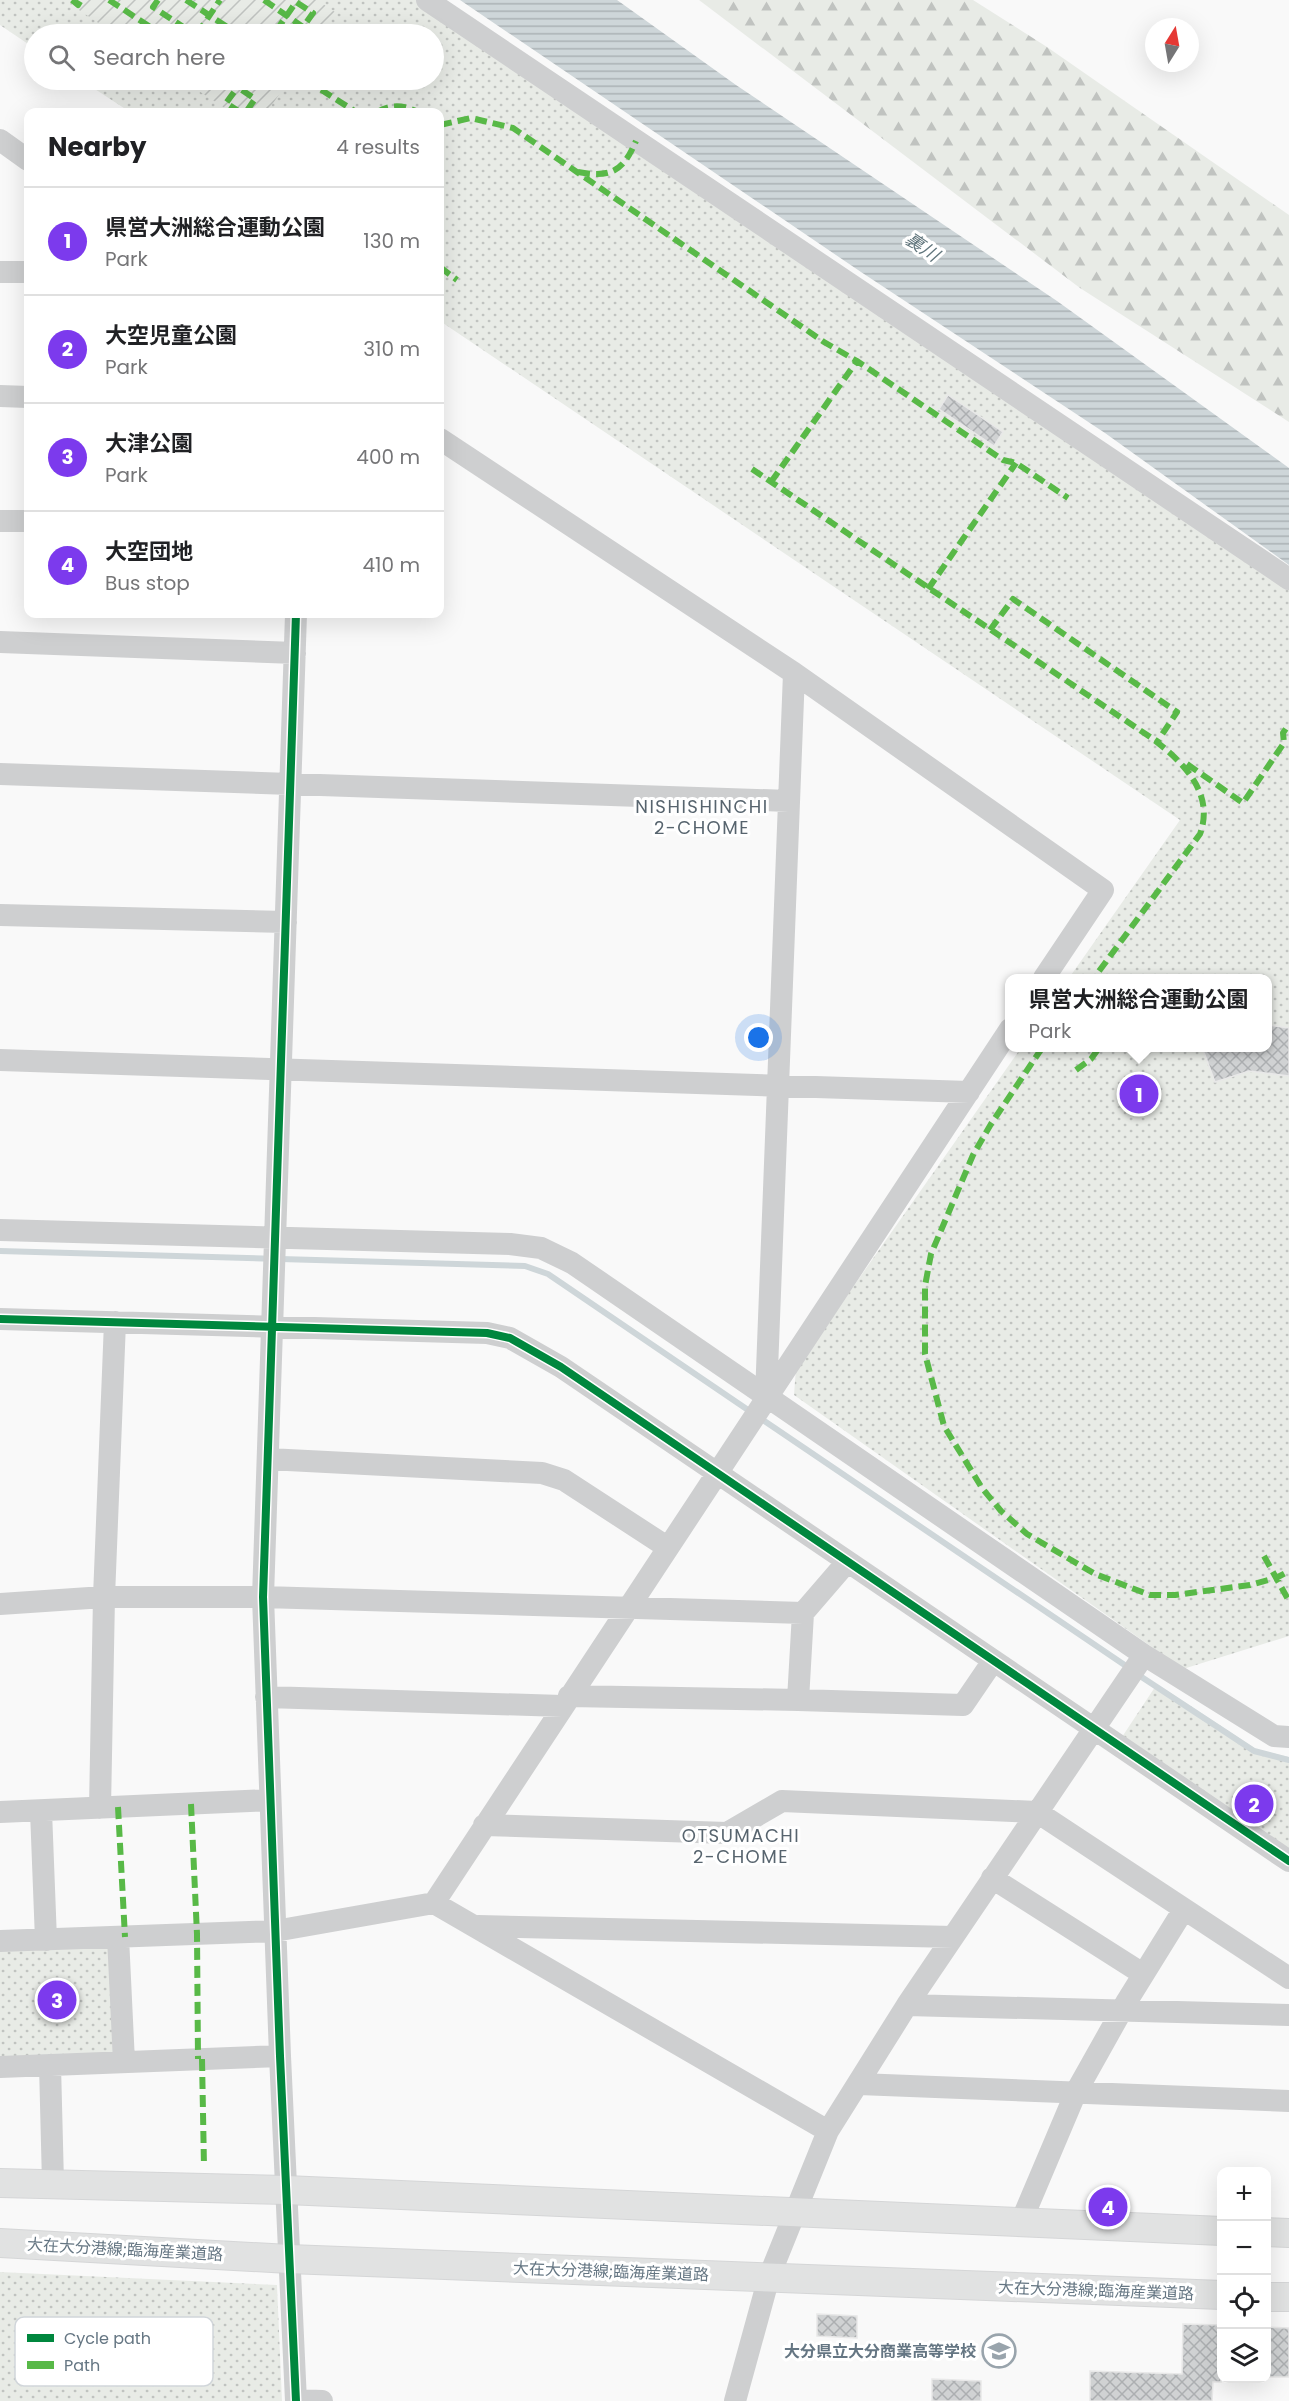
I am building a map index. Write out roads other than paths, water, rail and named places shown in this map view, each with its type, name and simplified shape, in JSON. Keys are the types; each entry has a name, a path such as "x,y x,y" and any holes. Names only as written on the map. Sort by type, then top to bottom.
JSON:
{"main road":[{"path":"0,2183 286,2190 1217,2230"},
{"path":"1271,2232 1289,2233"},
{"name":"大在大分港線;臨海産業道路","path":"0,2243 290,2259 1217,2295"},
{"path":"1271,2297 1289,2297"}],"street":[{"path":"427,0 1289,579"},
{"path":"0,140 24,157"},
{"path":"0,272 24,272"},
{"path":"0,396 24,397"},
{"path":"444,442 794,673 1103,890 1047,974"},
{"path":"0,520 24,521"},
{"path":"297,618 263,1598 280,2056 296,2400 322,2401"},
{"path":"0,642 295,653"},
{"path":"758,1408 778,1085 794,673"},
{"path":"0,774 789,801"},
{"path":"0,915 286,922"},
{"path":"434,1903 758,1408 1005,1037"},
{"path":"0,1060 969,1092"},
{"path":"0,1230 274,1252 510,1244 541,1248 572,1263 758,1408 1274,1736 1289,1737"},
{"path":"0,1319 487,1333 510,1338 561,1367 1289,1861"},
{"path":"100,1808 104,1597 115,1322"},
{"path":"268,1458 542,1473 564,1480 667,1547"},
{"path":"798,1700 803,1613 847,1562"},
{"path":"0,1604 104,1597 263,1598 803,1613"},
{"path":"735,2401 769,2277 828,2131 907,2005 1144,1655"},
{"path":"266,1697 566,1701 798,1700 963,1705 993,1661"},
{"path":"0,1812 270,1800"},
{"path":"484,1825 727,1833 782,1801 1037,1812 1289,1978"},
{"path":"41,1810 46,1940"},
{"path":"992,1878 1143,1974"},
{"path":"0,1941 275,1931 434,1903 828,2131"},
{"path":"1021,2222 1076,2092 1143,1974 1184,1909"},
{"path":"474,1926 953,1937"},
{"path":"118,1937 124,2062"},
{"path":"907,2005 1289,2015"},
{"path":"0,2067 280,2056"},
{"path":"50,2065 53,2183"},
{"path":"859,2084 1289,2101"}],"water":[{"name":"裏川","path":"460,0 617,0 736,85 1057,301 1289,468 1289,565 1105,433 861,272"}],"waterway":[{"path":"0,1251 525,1266 548,1274 751,1412"},
{"path":"760,1418 1129,1668"},
{"path":"1137,1674 1254,1751 1289,1760"}],"place":[{"name":"県営大洲総合運動公園","path":"1139,1094"},
{"name":"大空児童公園","path":"1254,1804"},
{"name":"大津公園","path":"57,2000"},
{"name":"大空団地","path":"1108,2207"},
{"name":"大分県立大分商業高等学校","path":"999,2351"}],"district":[{"name":"NISHISHINCHI 2-CHOME","path":"702,817"},
{"name":"OTSUMACHI 2-CHOME","path":"741,1846"}]}
